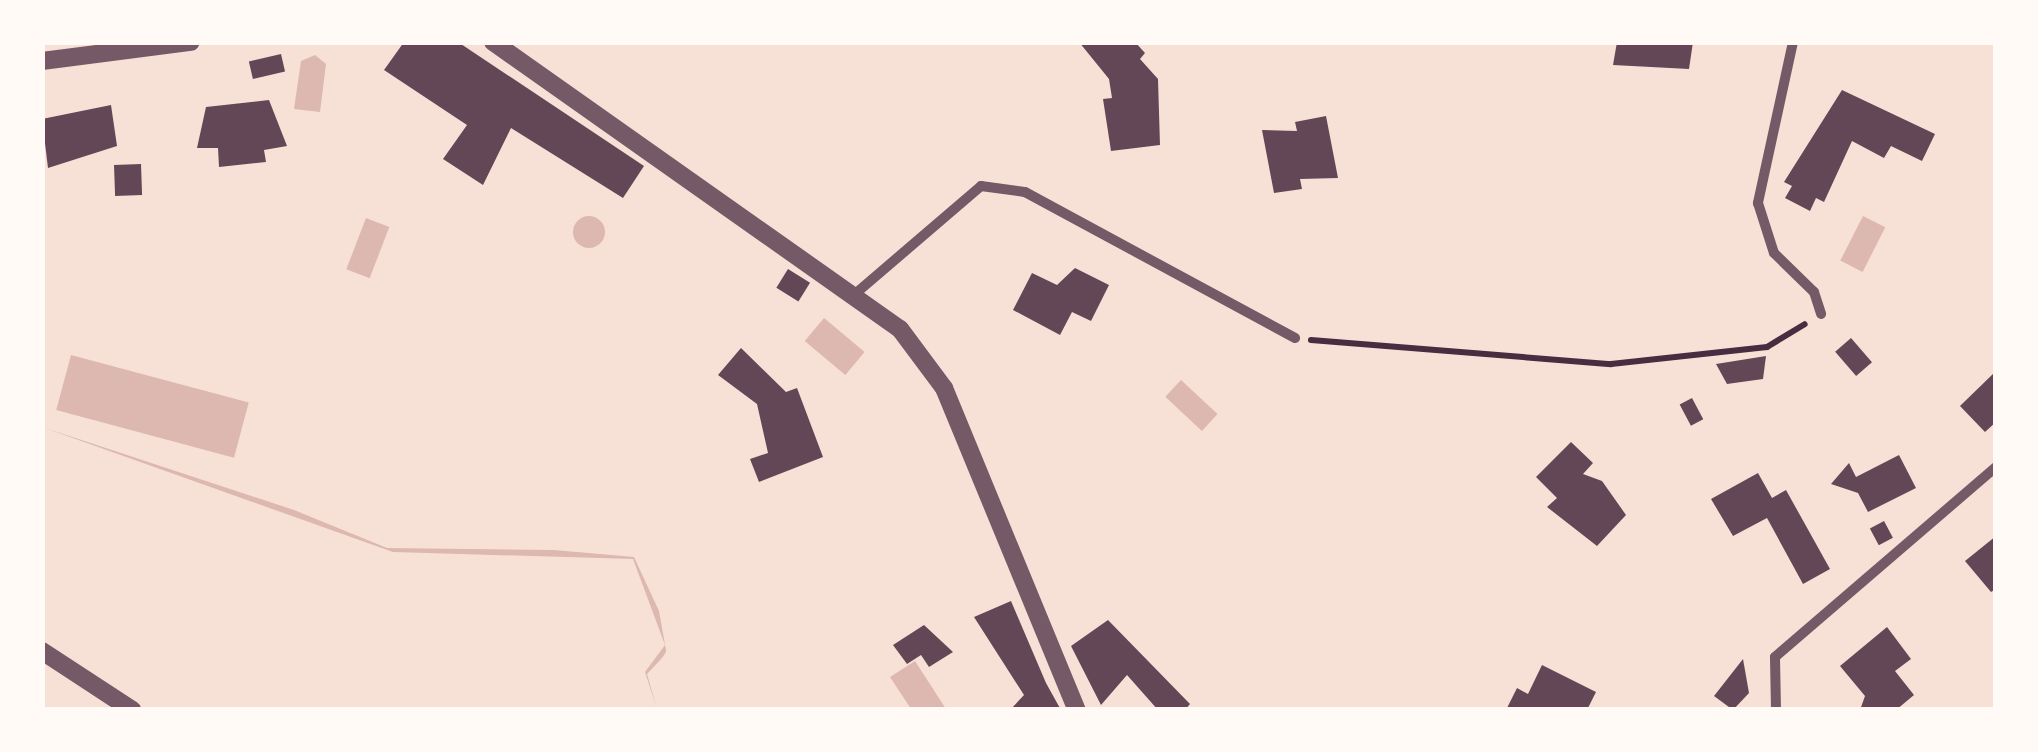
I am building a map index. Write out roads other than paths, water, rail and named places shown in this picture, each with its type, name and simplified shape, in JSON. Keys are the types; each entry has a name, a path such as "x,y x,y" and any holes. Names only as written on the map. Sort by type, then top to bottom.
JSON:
{"street":[{"path":"42,61 190,42"},
{"path":"494,42 900,328 944,388 1077,710"},
{"path":"1792,42 1758,204 1774,254 1814,292 1821,314"},
{"path":"855,294 981,186 1024,192 1294,338"},
{"path":"1776,710 1775,657 1996,466"},
{"path":"42,651 132,710"}]}
